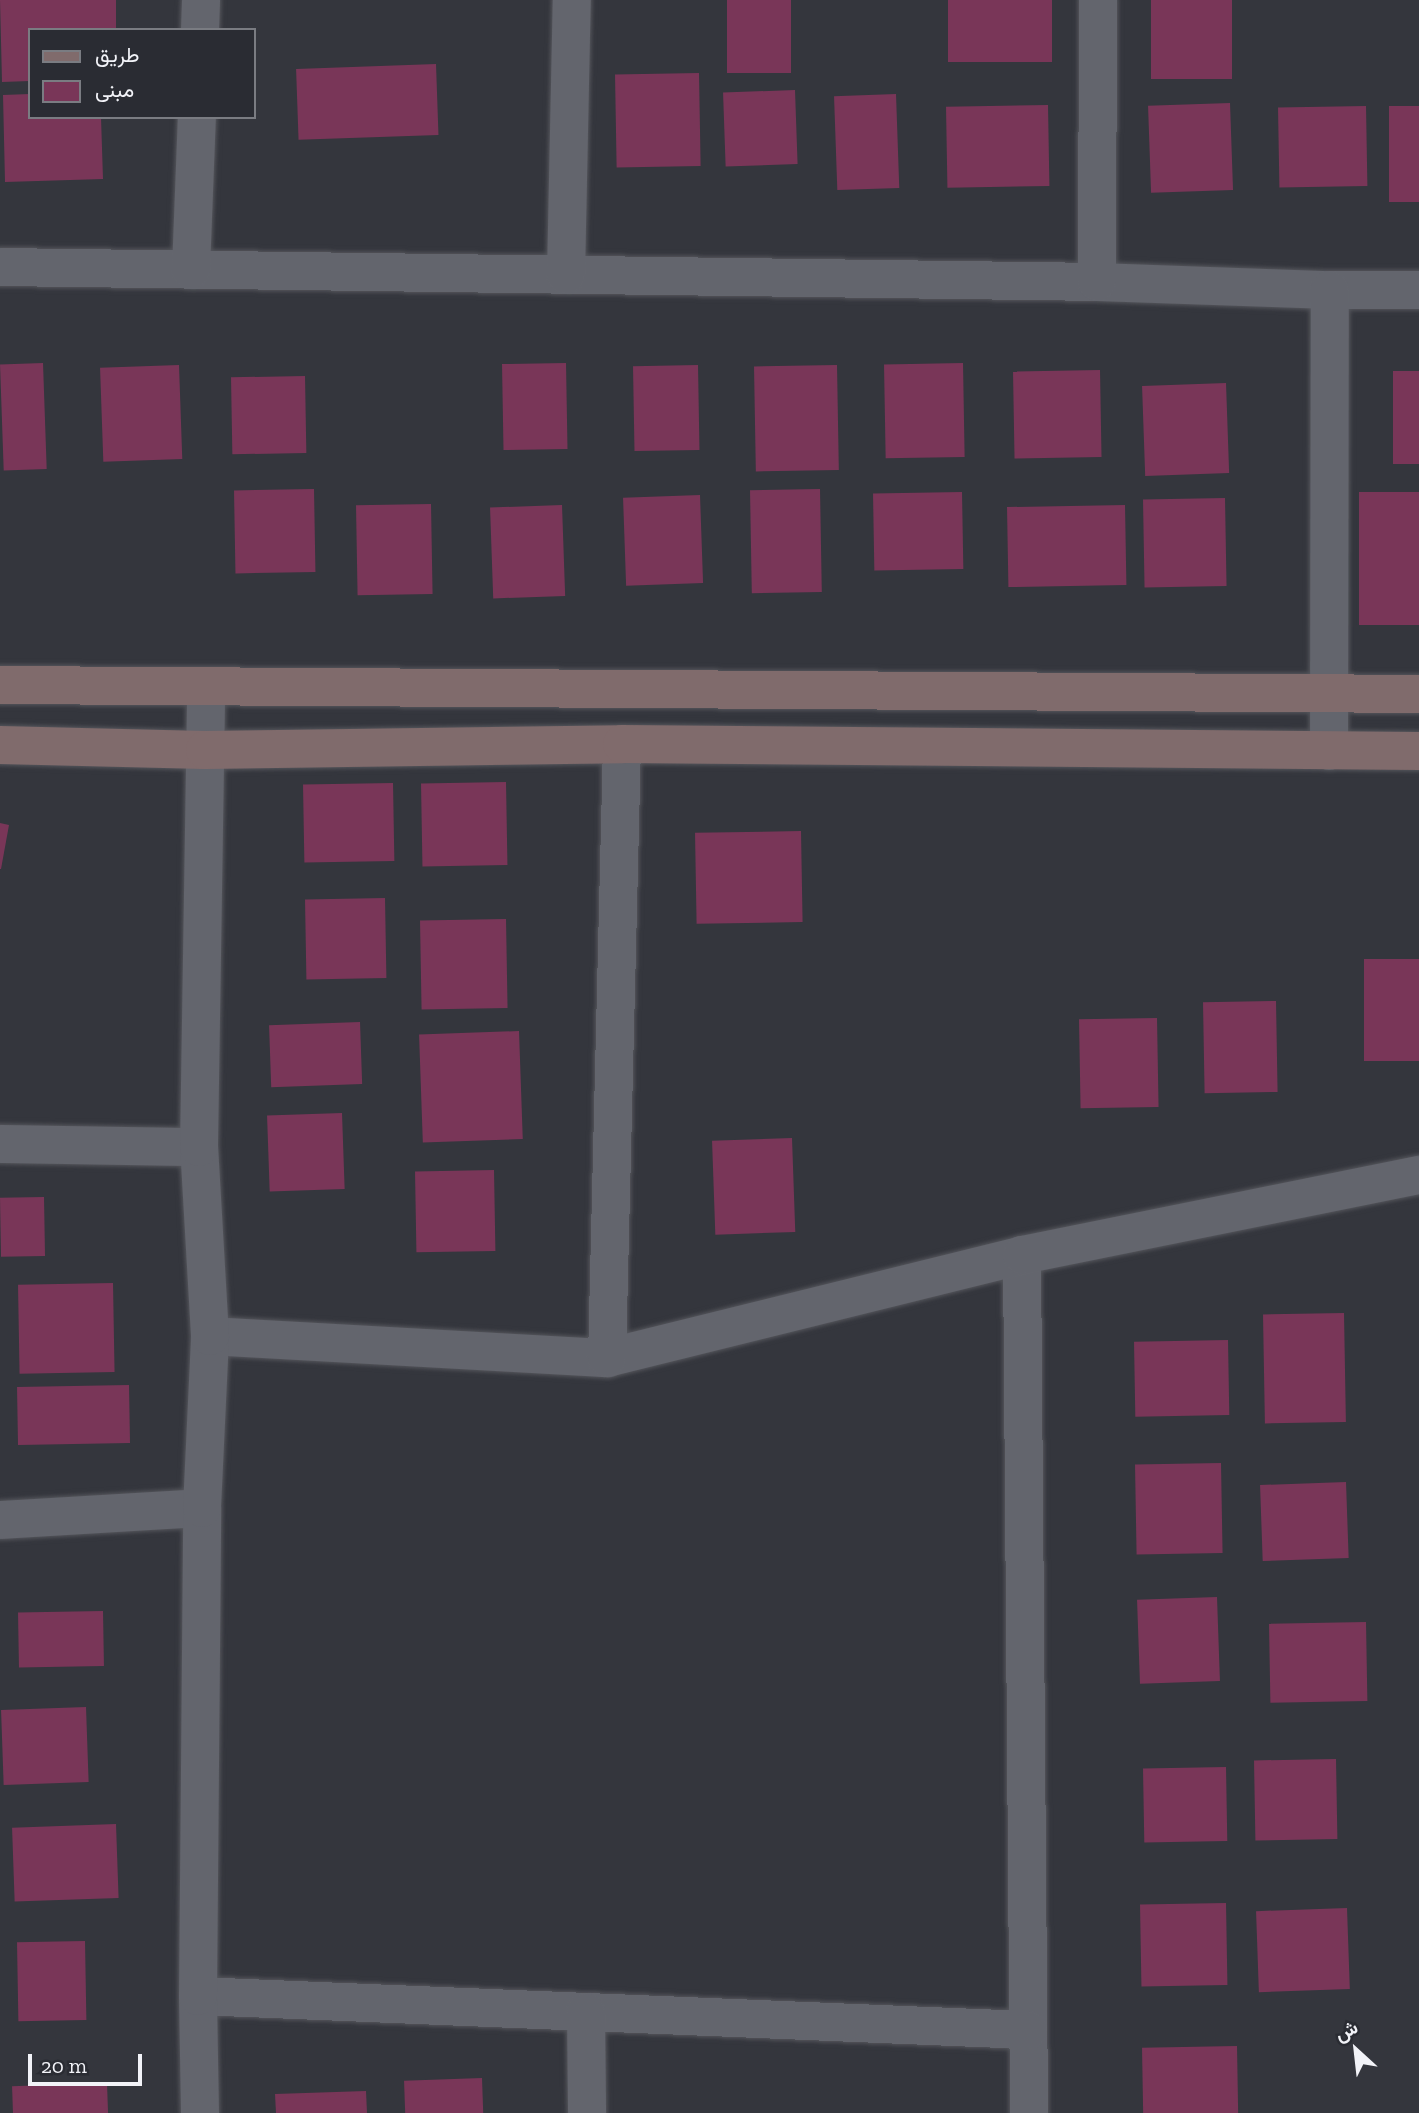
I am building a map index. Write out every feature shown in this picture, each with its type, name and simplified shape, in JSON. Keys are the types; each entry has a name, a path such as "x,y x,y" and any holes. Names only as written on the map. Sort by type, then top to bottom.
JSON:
{"street":[{"path":"200,28 201,0"},
{"path":"566,275 572,0"},
{"path":"1097,282 1098,0"},
{"path":"191,270 197,119"},
{"path":"0,267 1097,282 1330,290 1419,290"},
{"path":"1329,751 1330,290"},
{"path":"0,685 1419,694"},
{"path":"200,2113 198,1996 202,1508 210,1336 199,1147 206,687"},
{"path":"607,1357 622,744"},
{"path":"0,746 205,750 622,744 1419,751"},
{"path":"0,1144 199,1147"},
{"path":"210,1336 607,1357 1022,1255 1419,1175"},
{"path":"1022,1255 1029,2113"},
{"path":"0,1520 202,1508"},
{"path":"198,1996 1028,2030"},
{"path":"586,2012 587,2113"}],"building":[{"path":"0,0 116,0 116,28 28,28 28,81 2,82"},
{"path":"727,0 791,0 791,73 727,73"},
{"path":"948,0 1052,0 1052,62 948,62"},
{"path":"1151,0 1232,0 1232,79 1151,79"},
{"path":"436,64 438,135 299,140 296,69"},
{"path":"699,73 701,166 617,167 615,74"},
{"path":"795,90 798,164 726,166 723,93"},
{"path":"28,94 28,119 101,119 103,179 5,182 3,95"},
{"path":"896,94 899,188 837,190 834,96"},
{"path":"1230,103 1233,190 1151,193 1148,106"},
{"path":"1048,105 1049,186 947,188 946,107"},
{"path":"1366,106 1367,186 1279,188 1278,108"},
{"path":"1389,106 1419,106 1419,202 1389,202"},
{"path":"43,363 47,469 4,470 0,365"},
{"path":"566,363 568,449 504,450 502,364"},
{"path":"963,363 965,457 886,458 884,364"},
{"path":"179,365 182,459 103,462 100,368"},
{"path":"698,365 699,450 634,451 633,366"},
{"path":"837,365 839,470 756,471 754,366"},
{"path":"1100,370 1102,457 1015,459 1013,372"},
{"path":"1393,371 1419,371 1419,464 1393,464"},
{"path":"305,376 306,453 232,454 231,377"},
{"path":"1226,383 1229,473 1145,476 1142,386"},
{"path":"314,489 315,572 235,573 234,490"},
{"path":"820,489 822,592 752,593 750,490"},
{"path":"962,492 963,569 874,571 873,494"},
{"path":"1359,492 1419,492 1419,625 1359,625"},
{"path":"700,495 703,583 626,586 623,498"},
{"path":"1225,498 1227,586 1145,587 1143,499"},
{"path":"431,504 433,594 358,595 356,505"},
{"path":"562,505 565,596 493,598 490,508"},
{"path":"1125,505 1126,585 1008,587 1007,507"},
{"path":"506,782 507,865 422,866 421,783"},
{"path":"393,783 394,861 304,863 303,785"},
{"path":"0,823 9,825 1,869 0,869"},
{"path":"801,831 803,922 697,924 695,833"},
{"path":"385,898 386,978 306,979 305,899"},
{"path":"506,919 508,1008 422,1009 420,921"},
{"path":"1364,959 1419,959 1419,1061 1364,1061"},
{"path":"1276,1001 1278,1092 1205,1093 1203,1002"},
{"path":"1157,1018 1159,1107 1081,1108 1079,1019"},
{"path":"360,1022 362,1084 271,1087 269,1025"},
{"path":"519,1031 523,1139 423,1142 419,1034"},
{"path":"342,1113 345,1189 270,1192 267,1116"},
{"path":"792,1138 795,1232 715,1235 712,1141"},
{"path":"494,1170 495,1251 416,1252 415,1171"},
{"path":"44,1197 45,1256 1,1257 0,1198"},
{"path":"113,1283 115,1372 20,1374 18,1285"},
{"path":"1344,1313 1346,1422 1265,1423 1263,1314"},
{"path":"1228,1340 1229,1415 1135,1417 1134,1342"},
{"path":"129,1385 130,1443 18,1445 17,1387"},
{"path":"1221,1463 1223,1553 1137,1554 1135,1465"},
{"path":"1346,1482 1349,1558 1263,1561 1260,1485"},
{"path":"1217,1597 1220,1681 1140,1684 1137,1600"},
{"path":"103,1611 104,1666 19,1667 18,1612"},
{"path":"1366,1622 1367,1701 1270,1703 1269,1624"},
{"path":"86,1707 89,1782 4,1785 1,1710"},
{"path":"1336,1759 1337,1839 1255,1840 1254,1760"},
{"path":"1226,1767 1227,1841 1144,1842 1143,1768"},
{"path":"116,1824 119,1898 15,1902 12,1828"},
{"path":"1226,1903 1227,1985 1141,1986 1140,1905"},
{"path":"1347,1908 1350,1989 1259,1992 1256,1911"},
{"path":"85,1941 86,2020 18,2021 17,1942"},
{"path":"1237,2046 1238,2113 1143,2113 1142,2048"},
{"path":"482,2078 483,2113 405,2113 404,2081"},
{"path":"107,2083 108,2113 13,2113 12,2086"},
{"path":"366,2091 367,2113 276,2113 275,2094"}]}
